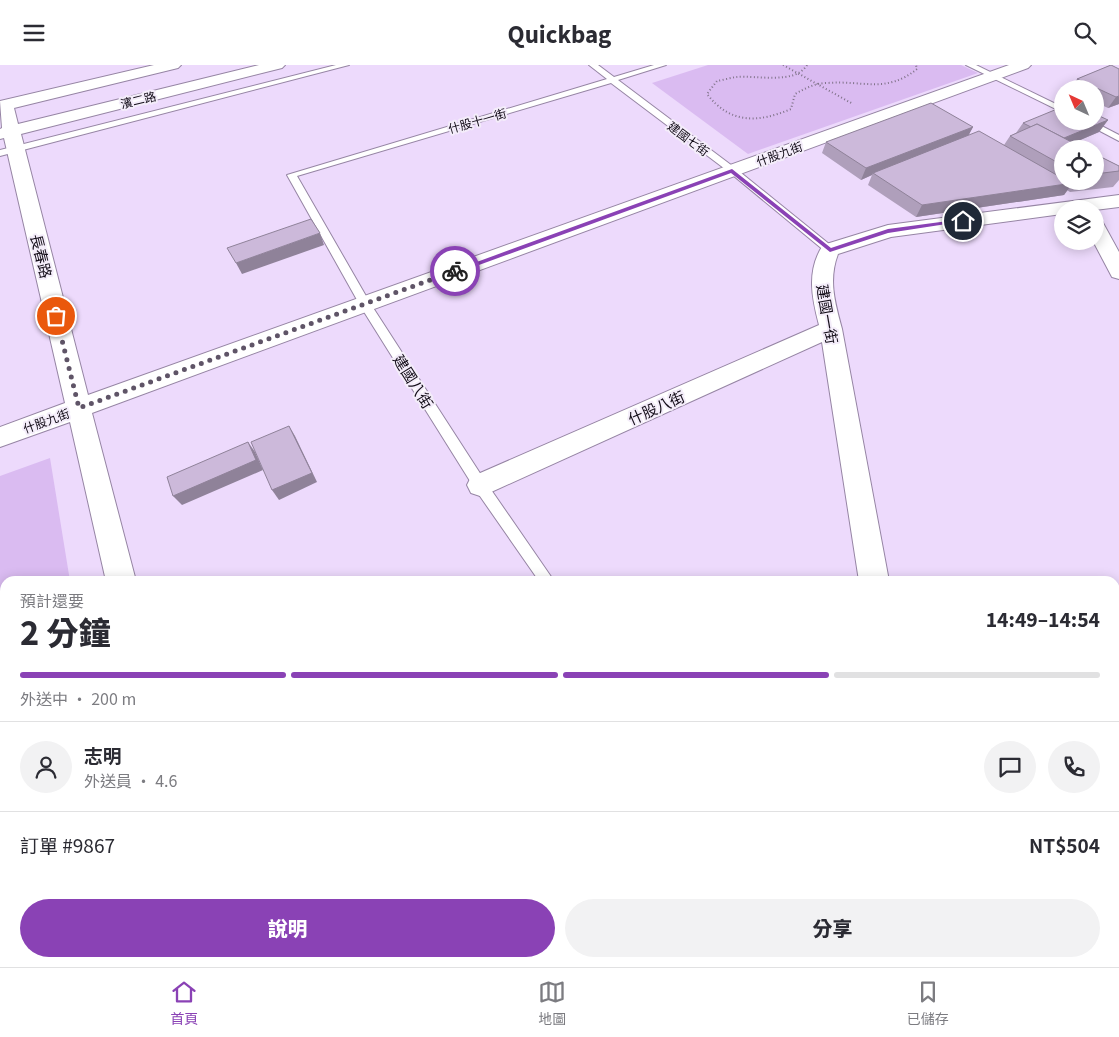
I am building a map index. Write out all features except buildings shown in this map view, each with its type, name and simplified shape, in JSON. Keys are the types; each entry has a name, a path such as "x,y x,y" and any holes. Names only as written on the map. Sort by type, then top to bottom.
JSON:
{"street":[{"name":"濱二路","path":"5,126 174,65"},
{"path":"5,126 222,65"},
{"name":"濱二路","path":"5,126 277,65"},
{"name":"什股九街","path":"0,437 1022,65"},
{"name":"長春路","path":"5,126 79,408 120,576"},
{"path":"1104,204 1119,201"},
{"path":"830,250 888,231 1054,211"},
{"path":"1104,243 1119,273"},
{"name":"建國一街","path":"830,250 822,267 821,291 831,329 873,576"},
{"name":"什股八街","path":"480,485 831,329"}],"lane":[{"path":"5,126 345,65"},
{"name":"建國七街","path":"593,65 732,171 830,250"},
{"name":"什股十一街","path":"292,175 662,65"},
{"path":"970,65 1054,106"},
{"path":"1103,130 1119,138"},
{"name":"建國八街","path":"292,175 365,304 480,485 544,576"}],"path":[{"path":"783,65 855,105"},
{"path":"807,65 804,70 783,78 737,77 718,81 707,94 718,108 736,117 750,119 775,116 792,109 795,93 803,87 816,83 840,81 880,85 911,76 917,69 916,65"}],"shaded area":[{"path":"708,65 961,65 978,73 748,154 652,83"},
{"path":"50,458 69,576 0,576 0,476"}],"way so far":[{"path":"56,316 79,408 455,271"}],"route":[{"path":"455,271 732,171 830,250 861,238 888,231 963,221"}]}
